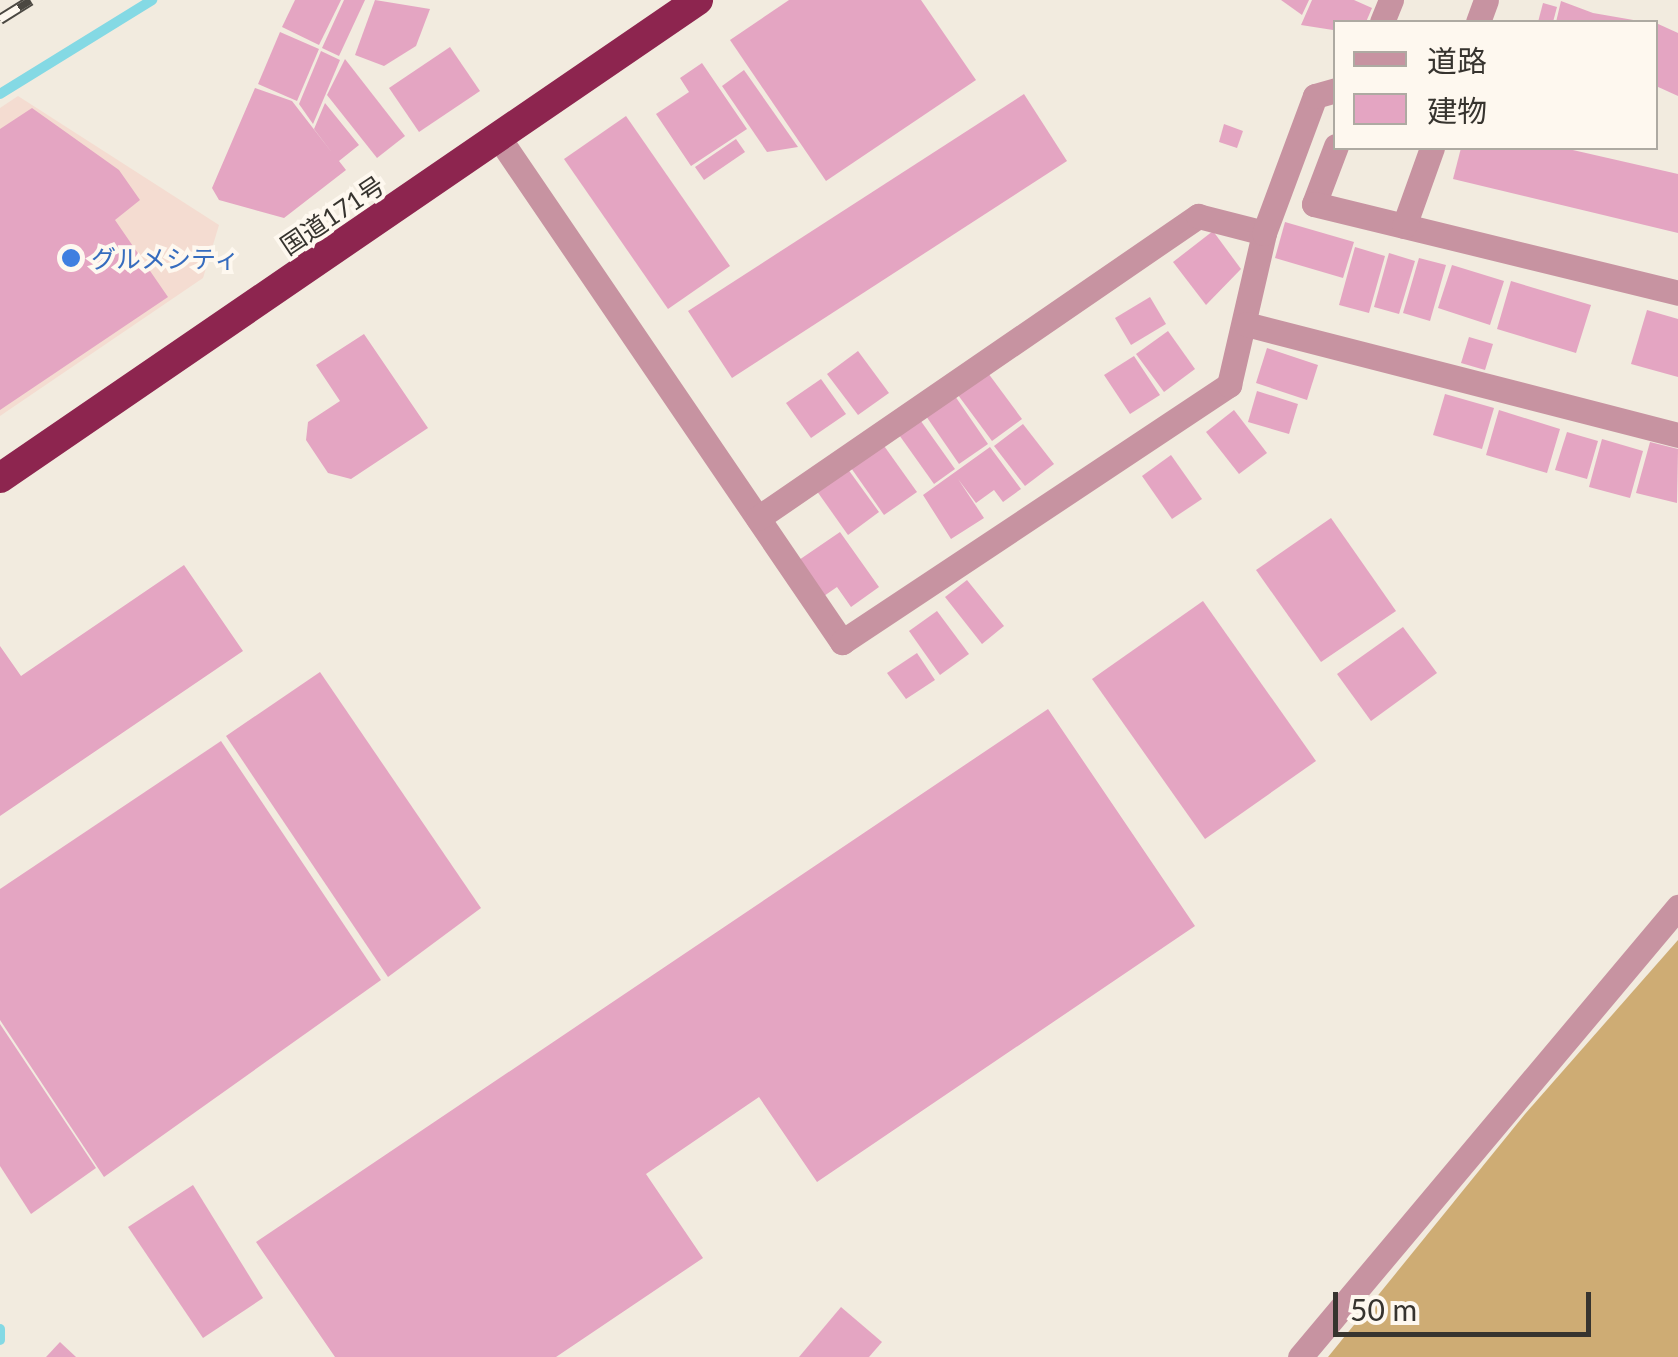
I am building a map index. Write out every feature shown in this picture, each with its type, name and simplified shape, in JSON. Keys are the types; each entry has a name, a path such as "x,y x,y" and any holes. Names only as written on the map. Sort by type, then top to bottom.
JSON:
{"highway":[{"name":"国道171号","path":"0,478 698,0"}],"street":[{"path":"499,138 842,642 1229,385 1264,233 1315,96 1333,91"},
{"path":"1334,150 1314,204 1678,293"},
{"path":"1404,226 1431,150"},
{"path":"758,518 1198,216 1264,233"},
{"path":"1246,324 1678,435"},
{"path":"1300,1357 1678,907"}],"shaded area":[{"name":"グルメシティ","path":"18,96 219,225 203,278 0,416 0,108"},
{"path":"1678,940 1678,1357 1328,1357 1525,1114"}],"building":[{"path":"295,0 341,0 319,45 282,27"},
{"path":"344,0 365,0 339,56 322,48"},
{"path":"375,0 430,9 416,46 384,66 355,55"},
{"path":"789,0 921,0 976,80 826,181 730,40"},
{"path":"1281,0 1309,0 1302,15"},
{"path":"1312,0 1354,0 1372,8 1367,20 1333,20 1333,30 1301,25"},
{"path":"1561,1 1593,13 1633,20 1556,20"},
{"path":"1543,3 1557,7 1554,20 1539,20"},
{"path":"1658,24 1678,33 1678,96 1658,87"},
{"path":"280,32 319,49 297,101 258,84"},
{"path":"450,47 480,91 419,132 389,88"},
{"path":"321,51 340,60 313,124 299,104"},
{"path":"345,59 405,136 377,158 327,95"},
{"path":"702,63 747,129 691,166 656,114 689,92 680,78"},
{"path":"744,70 798,147 767,152 722,86"},
{"path":"255,88 292,101 333,154 314,129 325,103 359,145 339,161 346,170 284,218 219,200 212,188"},
{"path":"1024,94 1067,161 732,378 688,311"},
{"name":"グルメシティ","path":"32,108 119,170 140,200 115,220 168,297 0,410 0,129"},
{"path":"626,116 730,266 668,309 564,159"},
{"path":"1224,124 1243,131 1237,148 1219,142"},
{"path":"736,139 745,152 704,180 695,167"},
{"path":"1460,150 1573,150 1678,174 1678,233 1453,179"},
{"path":"1285,222 1354,242 1343,278 1275,258"},
{"path":"1213,231 1241,269 1206,305 1173,262"},
{"path":"1355,247 1385,256 1369,313 1339,305"},
{"path":"1389,253 1415,261 1399,314 1374,307"},
{"path":"1419,258 1446,265 1430,321 1403,313"},
{"path":"1452,265 1504,281 1490,325 1438,308"},
{"path":"1511,281 1591,305 1576,353 1497,329"},
{"path":"1150,297 1166,324 1131,345 1115,318"},
{"path":"1647,310 1678,319 1678,377 1631,364"},
{"path":"1168,331 1195,369 1164,392 1136,354"},
{"path":"364,334 428,428 351,479 328,473 306,440 308,422 340,401 316,365"},
{"path":"1469,337 1493,344 1485,370 1461,363"},
{"path":"1267,348 1318,365 1307,400 1256,383"},
{"path":"858,351 889,393 858,415 827,374"},
{"path":"1134,356 1160,395 1130,414 1104,375"},
{"path":"988,373 1022,419 992,441 958,395"},
{"path":"821,379 846,414 811,438 786,403"},
{"path":"1257,391 1298,404 1289,434 1248,422"},
{"path":"1445,394 1494,408 1482,449 1433,435"},
{"path":"955,396 988,444 959,464 926,416"},
{"path":"1234,410 1267,453 1239,474 1206,432"},
{"path":"1499,410 1560,429 1547,473 1486,455"},
{"path":"918,417 955,469 934,484 897,432"},
{"path":"1023,424 1054,464 1025,486 994,446"},
{"path":"1567,432 1598,441 1587,479 1555,470"},
{"path":"1602,439 1643,451 1630,498 1589,487"},
{"path":"1650,442 1678,449 1677,503 1636,493"},
{"path":"882,443 917,492 884,515 849,465"},
{"path":"990,447 1021,489 1003,502 994,490 976,503 958,479 984,518 951,539 923,495"},
{"path":"1171,455 1202,499 1172,519 1142,476"},
{"path":"845,465 879,512 848,535 814,487"},
{"path":"1331,518 1396,611 1321,662 1256,570"},
{"path":"840,532 879,587 851,607 837,587 824,596 799,560"},
{"path":"184,565 243,651 0,816 0,646 21,676"},
{"path":"967,580 1004,626 982,644 945,597"},
{"path":"1203,601 1316,761 1205,839 1092,679"},
{"path":"937,611 969,654 940,675 909,631"},
{"path":"1403,627 1437,673 1371,721 1337,674"},
{"path":"917,653 935,680 906,699 887,673"},
{"path":"320,672 481,908 388,977 226,736"},
{"path":"1048,709 1195,926 817,1182 759,1097 646,1174 703,1258 556,1357 335,1357 256,1242"},
{"path":"221,741 381,980 104,1177 0,1020 0,889"},
{"path":"0,1024 96,1168 31,1214 0,1166"},
{"path":"193,1185 263,1298 203,1338 128,1227"},
{"path":"841,1307 882,1342 869,1357 799,1357"},
{"path":"60,1342 76,1357 46,1357"}],"waterway":[{"path":"0,94 152,0"},
{"path":"0,1329 0,1340"}],"railway":[{"path":"0,19 31,0"}],"place":[{"name":"グルメシティ","path":"71,258"}]}
